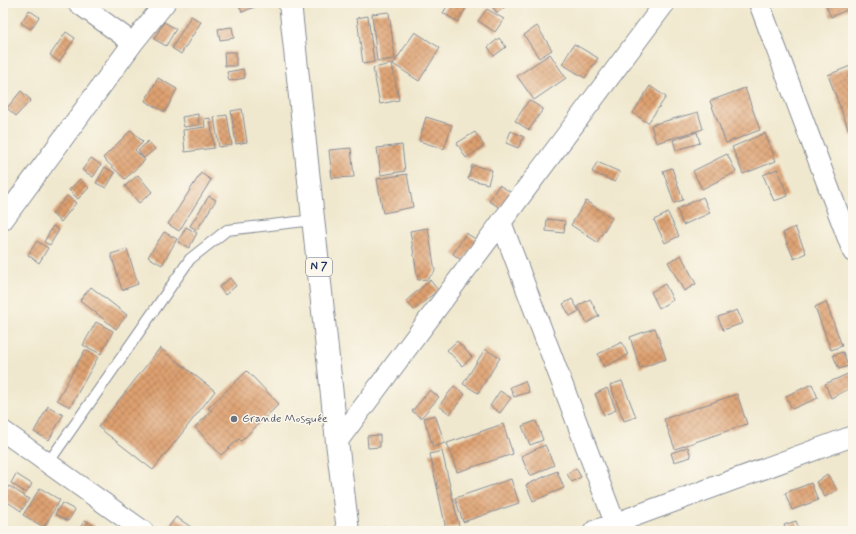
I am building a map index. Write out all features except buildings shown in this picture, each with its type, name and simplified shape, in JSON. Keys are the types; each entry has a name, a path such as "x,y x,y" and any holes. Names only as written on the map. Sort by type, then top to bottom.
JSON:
{"highway":[{"name":"N 7","path":"291,4 337,442 348,531"}],"street":[{"path":"78,3 133,43"},
{"path":"3,220 133,43 165,3"},
{"path":"337,442 665,3"},
{"path":"759,3 853,252"},
{"path":"501,222 616,527"},
{"path":"3,431 143,531"},
{"path":"594,531 616,527 853,436"}],"lane":[{"path":"48,463 190,259 227,230 314,220"}],"place":[{"name":"Grande Mosquée","path":"234,419"}]}
